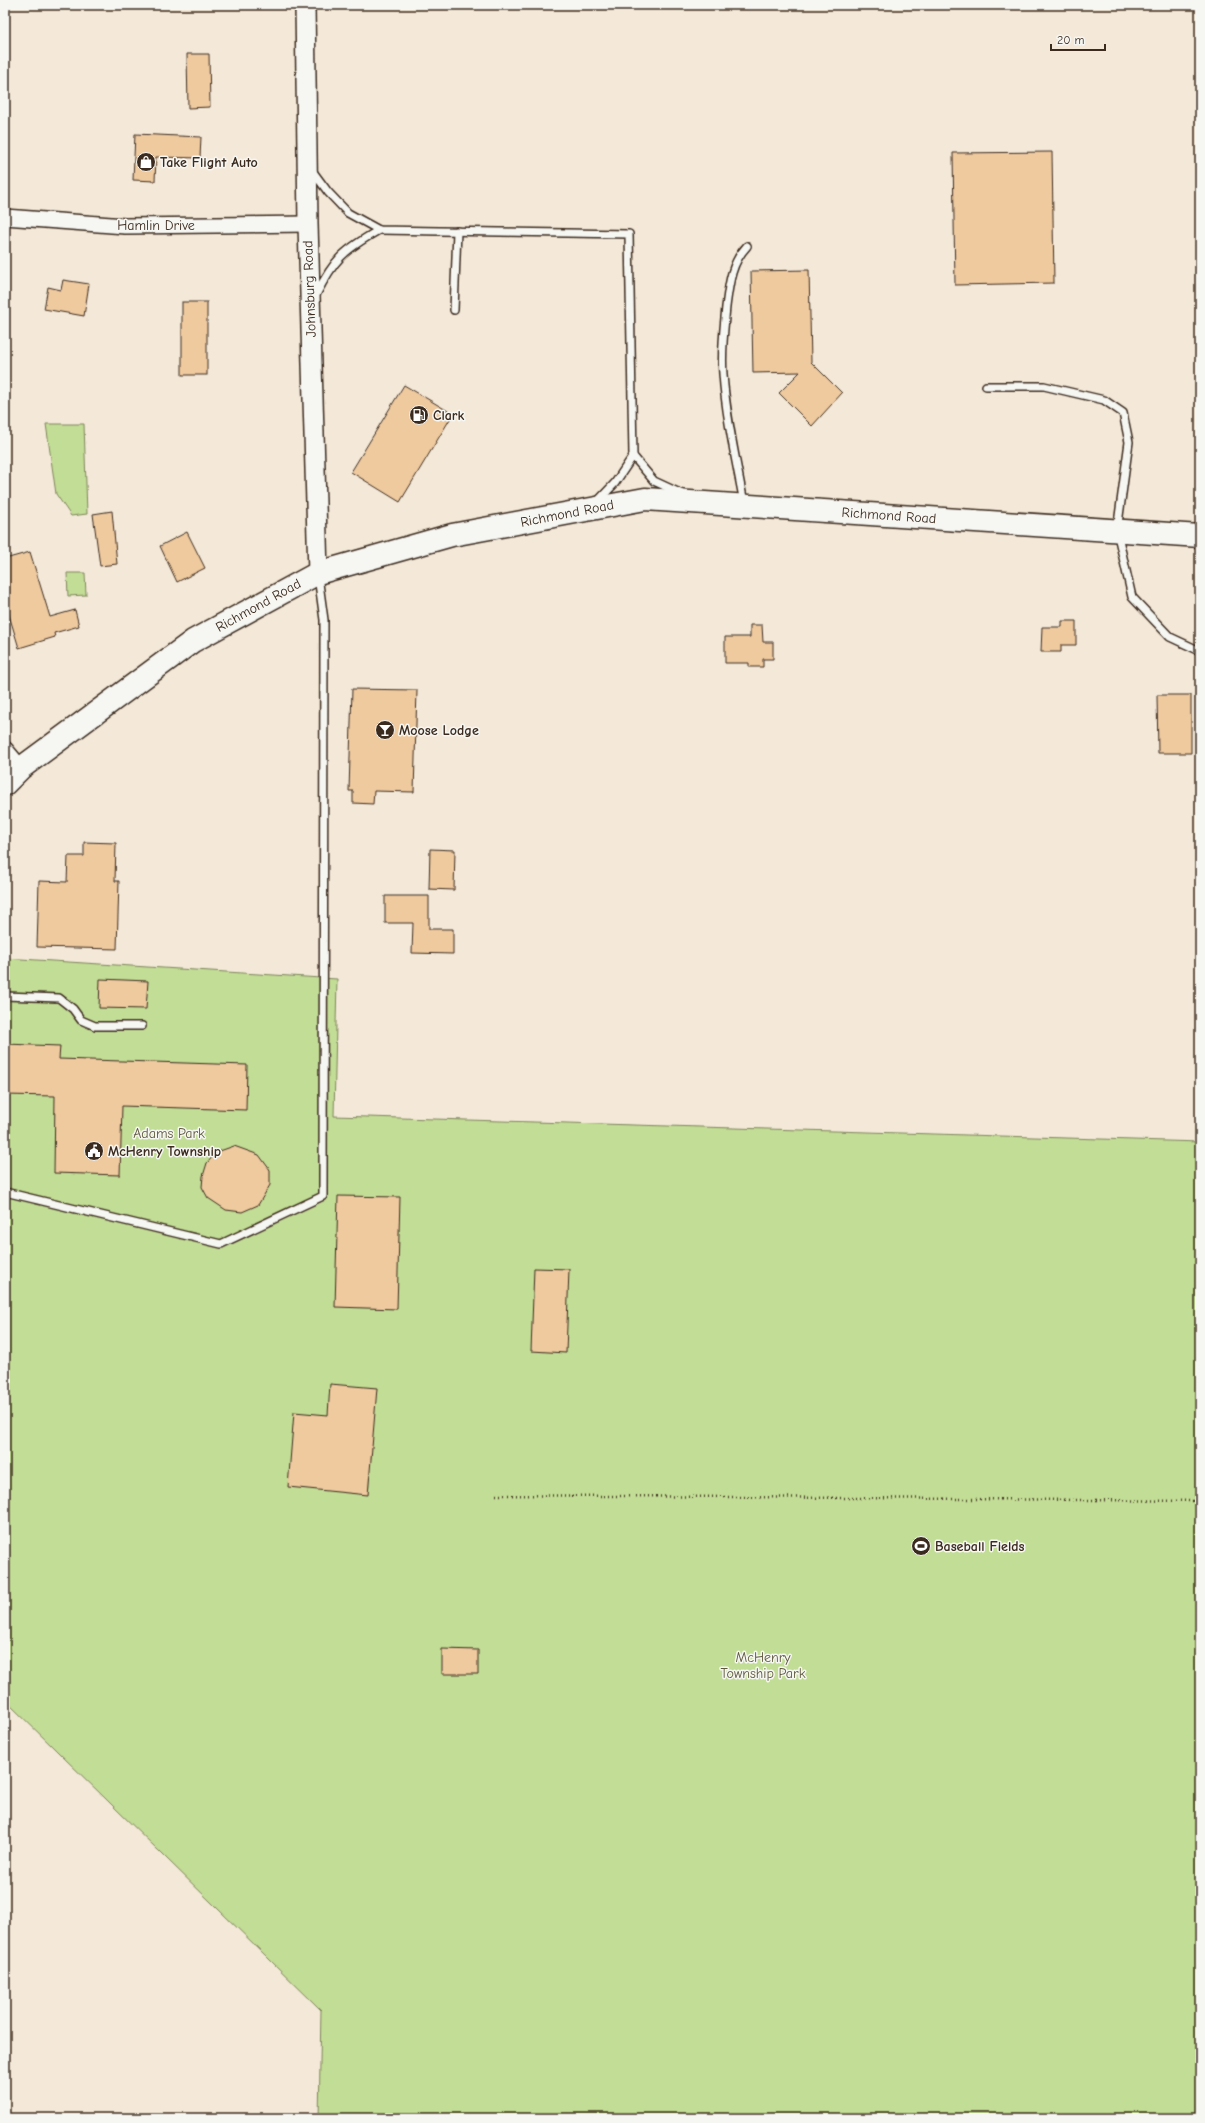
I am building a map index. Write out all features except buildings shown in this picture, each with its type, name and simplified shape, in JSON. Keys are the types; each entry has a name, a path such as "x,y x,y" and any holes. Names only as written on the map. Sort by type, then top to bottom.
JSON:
{"main road":[{"name":"Richmond Road","path":"5,784 22,768 193,641 318,572 452,535 645,499 1200,536"}],"street":[{"name":"Johnsburg Road","path":"305,5 308,224 318,572"},
{"name":"Hamlin Drive","path":"5,217 125,226 308,224"},
{"path":"5,749 22,768"}],"lane":[{"path":"307,163 328,192 348,213 379,230 629,234 633,456 615,483 589,509"},
{"path":"310,306 329,270 350,247 379,230"},
{"path":"454,310 457,231"},
{"path":"744,505 725,398 723,372 724,330 729,282 737,256 747,246"},
{"path":"986,386 1044,386 1104,400 1122,413 1129,442 1117,531 1132,597 1170,636 1200,651"},
{"path":"633,456 654,481 702,502"},
{"path":"5,1192 221,1244 323,1196 324,620 318,572"},
{"path":"5,996 59,998 73,1009 81,1020 95,1026 142,1026"}],"path":[{"path":"496,1495 1200,1501"}],"green space":[{"path":"46,424 84,424 87,514 71,516 56,494"},
{"path":"67,573 85,573 86,595 68,596"},
{"name":"McHenry Township Park","path":"5,958 337,979 334,1116 1200,1142 1200,2118 319,2118 321,2010 5,1700"}],"place":[{"name":"Take Flight Auto","path":"146,162"},
{"name":"Clark","path":"419,415"},
{"name":"Moose Lodge","path":"385,730"},
{"name":"McHenry Township","path":"94,1151"},
{"name":"Baseball Fields","path":"921,1546"}],"park label":[{"name":"Adams Park","path":"169,1133"}]}
